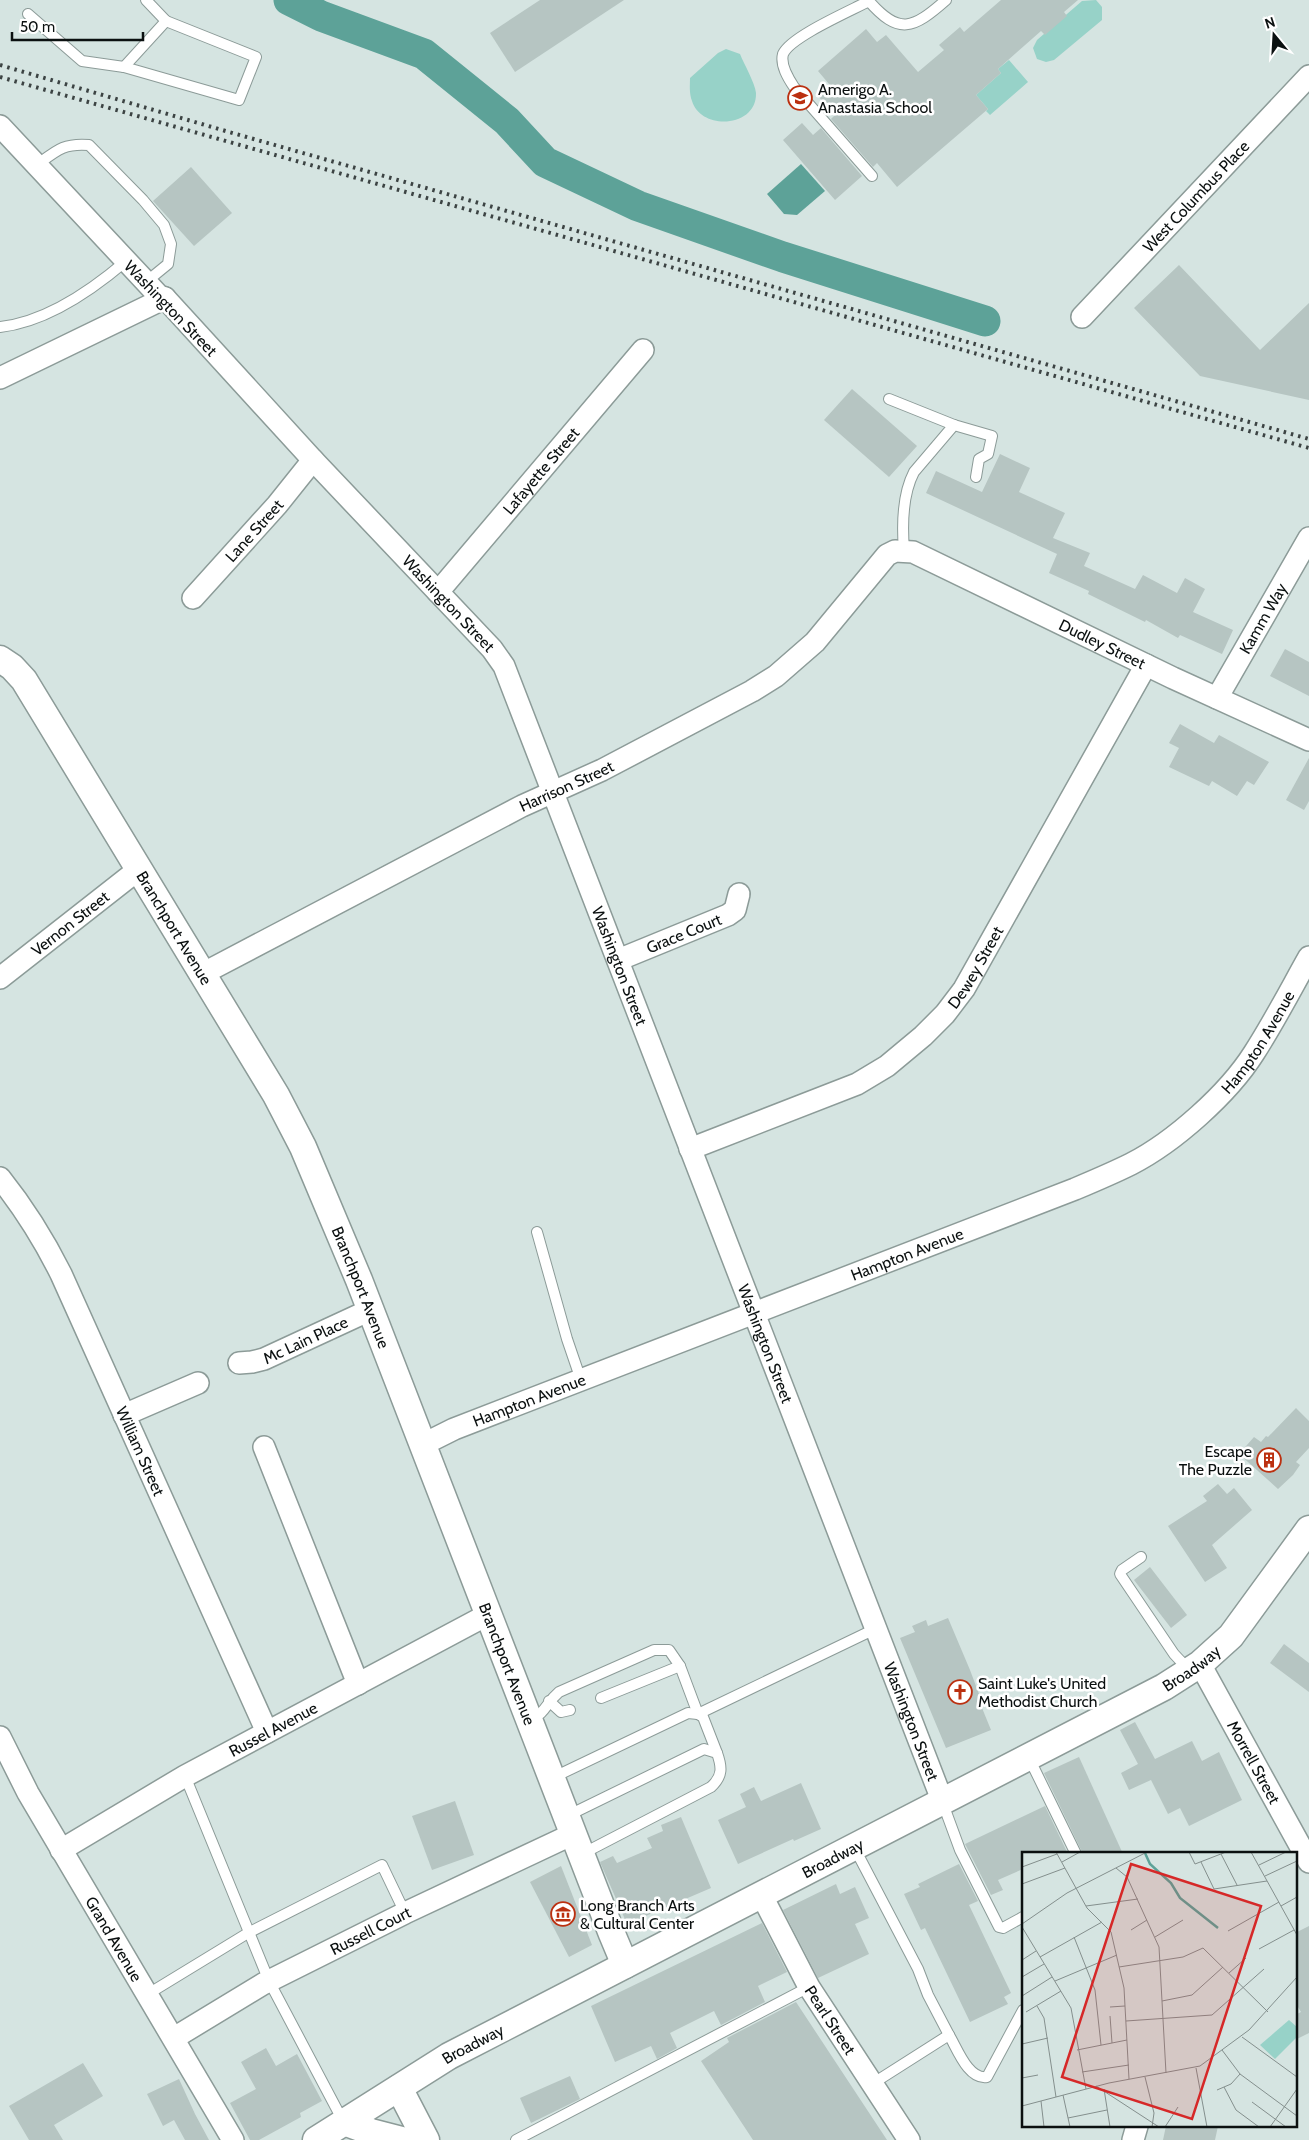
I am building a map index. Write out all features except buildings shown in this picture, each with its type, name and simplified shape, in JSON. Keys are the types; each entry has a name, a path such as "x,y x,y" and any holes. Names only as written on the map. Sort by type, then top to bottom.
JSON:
{"street":[{"name":"West Columbus Place","path":"1082,316 1309,76"},
{"name":"Washington Street","path":"0,126 159,296 165,298 312,460 492,649 504,666 942,1800"},
{"path":"0,378 165,298"},
{"name":"Lafayette Street","path":"438,592 643,350"},
{"name":"Lane Street","path":"193,598 277,505 312,460"},
{"name":"Kamm Way","path":"1217,698 1309,538"},
{"name":"Dudley Street","path":"899,551 913,552 1146,665 1309,740"},
{"name":"Harrison Street","path":"202,974 522,806 602,770 752,691 776,676 815,642 887,555 899,551"},
{"name":"Branchport Avenue","path":"0,660 12,667 24,680 276,1095 303,1147 424,1444 487,1614 625,1965"},
{"name":"Dewey Street","path":"690,1149 857,1084 887,1066 923,1036 945,1014 964,989 1146,665"},
{"name":"Vernon Street","path":"0,978 139,869"},
{"name":"Grace Court","path":"618,960 728,915 735,910 739,894"},
{"name":"Hampton Avenue","path":"424,1444 454,1429 1075,1189 1132,1164 1181,1131 1236,1076 1254,1054 1308,962"},
{"name":"William Street","path":"0,1178 18,1200 47,1247 267,1732"},
{"name":"Mc Lain Place","path":"238,1363 252,1362 264,1358 370,1310"},
{"path":"124,1414 198,1383"},
{"path":"264,1447 358,1684"},
{"name":"Broadway","path":"316,2140 449,2056 1164,1686 1195,1667 1236,1630 1309,1529"},
{"name":"Russel Avenue","path":"61,1850 185,1776 487,1614"},
{"name":"Morrell Street","path":"1195,1667 1309,1862"},
{"name":"Grand Avenue","path":"0,1737 28,1793 233,2140"},
{"name":"Russell Court","path":"174,2038 269,1981 406,1913 574,1835"},
{"name":"Pearl Street","path":"761,1894 809,1987 909,2140"},
{"path":"399,2088 426,2140"},
{"path":"344,2122 371,2132 402,2140"}],"lane":[{"path":"28,14 82,61 124,67 239,100 256,57 166,21 146,0"},
{"path":"872,176 794,87 783,63 783,55 794,40 868,0 890,22 902,24 916,23 927,17 946,0"},
{"path":"124,67 166,21"},
{"path":"37,165 57,149 68,144 89,145 137,193 164,225 171,244 168,264 146,282"},
{"path":"0,327 16,325 62,305 100,283 126,261"},
{"path":"889,399 954,425 992,436 988,454 979,459 976,477"},
{"path":"899,551 910,481 914,472 954,425"},
{"path":"537,1232 567,1339 581,1380"},
{"name":"Morrell Street","path":"1141,1558 1122,1570 1120,1574 1174,1654 1195,1667"},
{"path":"552,1778 688,1713 698,1714 875,1629"},
{"path":"529,1721 542,1714 549,1700 559,1692 654,1650 668,1650 680,1666 698,1714 703,1718 717,1753 722,1766 721,1774 718,1781 711,1788 574,1835"},
{"path":"600,1698 680,1666"},
{"path":"549,1700 561,1712 570,1710"},
{"path":"574,1835 704,1750 711,1738"},
{"path":"704,1750 717,1753"},
{"path":"1028,1756 1075,1852"},
{"path":"185,1776 269,1981 344,2122"},
{"name":"Washington Street","path":"942,1800 960,1850 997,1924 1003,1928 1022,1918"},
{"path":"854,1846 918,1969 928,1995 971,2072 980,2077 987,2077 1022,2012"},
{"path":"148,1994 248,1933 382,1865 406,1913"},
{"path":"516,2140 809,1987"},
{"path":"872,2084 949,2035"}],"shaded area":[{"path":"1096,0 1102,7 1102,20 1054,60 1046,62 1037,59 1033,48 1037,40 1082,1"},
{"path":"726,49 740,54 752,79 756,93 754,105 748,113 739,119 716,121 697,111 691,98 690,78 718,53"},
{"path":"1009,60 1028,82 990,115 986,111 988,109 976,95 1001,73 998,69"},
{"path":"801,164 825,191 797,215 784,214 767,194"}],"waterway":[{"path":"289,0 321,16 424,54 507,121 545,162 638,206 783,257 985,321"}],"railway":[{"path":"0,65 229,132 1309,439"},
{"path":"0,77 1309,448"}],"place":[{"name":"Amerigo A. Anastasia School","path":"800,98"},
{"name":"Escape The Puzzle","path":"1269,1460"},
{"name":"Saint Luke's United Methodist Church","path":"960,1692"},
{"name":"Long Branch Arts & Cultural Center","path":"563,1914"}]}
